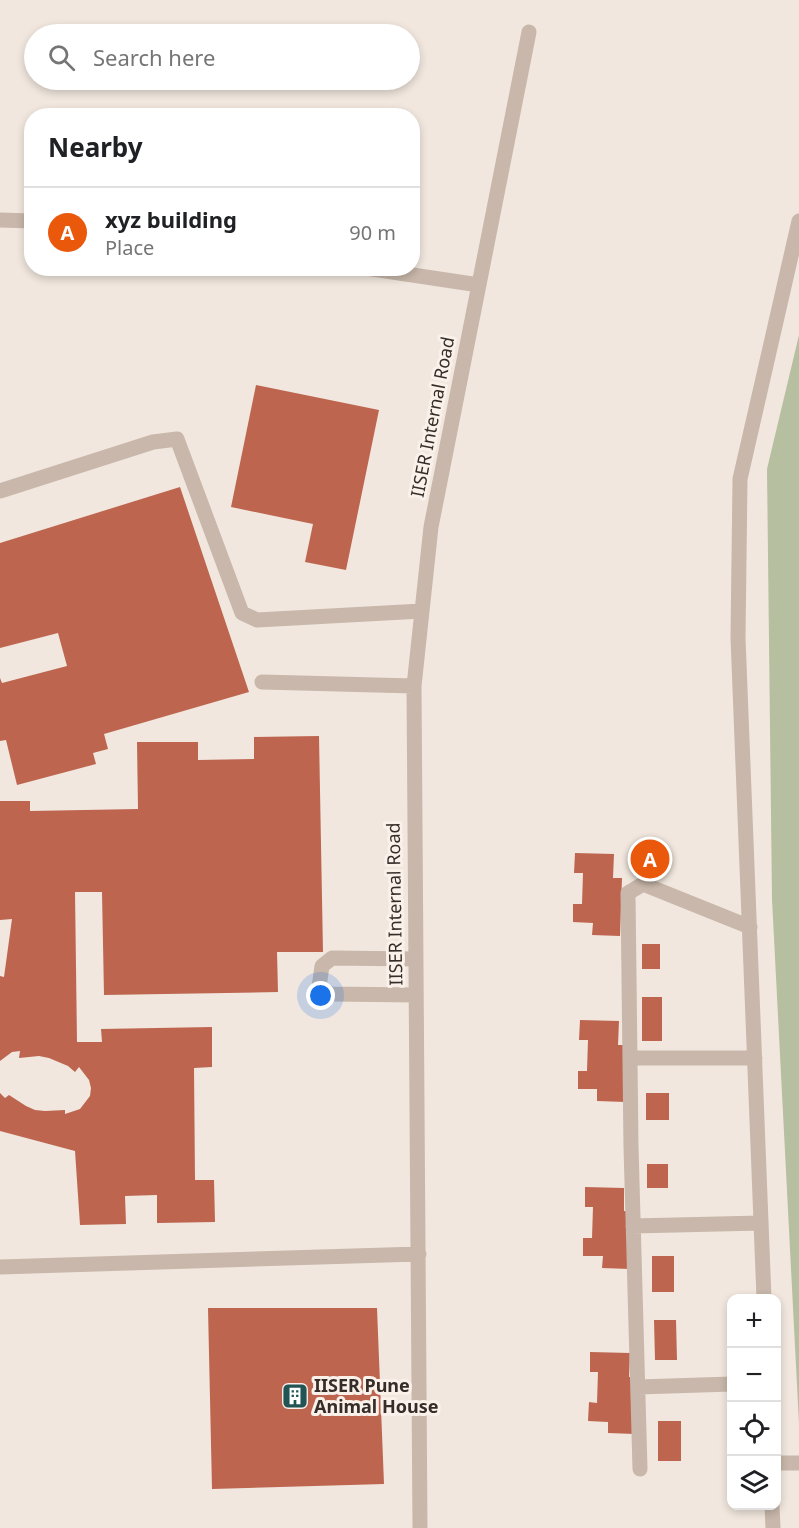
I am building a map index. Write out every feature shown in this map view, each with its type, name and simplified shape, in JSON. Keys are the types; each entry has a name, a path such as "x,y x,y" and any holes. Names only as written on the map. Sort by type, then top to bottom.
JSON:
{"lane":[{"name":"IISER Internal Road","path":"420,1528 414,686 431,527 529,32"},
{"path":"0,219 24,220"},
{"path":"764,1294 738,638 740,479 799,220"},
{"path":"419,276 479,285"},
{"path":"0,491 153,442 177,439 242,613 257,620 422,611"},
{"path":"262,682 414,686"},
{"path":"640,1469 633,1226 628,893 643,884 750,927"},
{"path":"415,959 332,958 322,966 319,987 331,994 416,995"},
{"path":"630,1058 755,1058"},
{"path":"633,1226 761,1223"},
{"path":"0,1267 418,1254"},
{"path":"638,1387 727,1384"},
{"path":"781,1463 799,1463"},
{"path":"772,1510 773,1528"}],"green space":[{"path":"799,335 799,1424 772,899 767,469"}],"building":[{"path":"256,385 379,410 346,570 305,562 313,524 231,507"},
{"path":"180,487 249,692 104,734 108,749 93,753 96,764 17,785 6,740 0,741 0,678 2,683 67,666 58,633 0,648 0,543"},
{"path":"319,736 323,952 277,952 278,992 104,995 102,892 75,892 77,1042 102,1042 101,1029 212,1027 212,1067 194,1068 195,1180 214,1180 215,1222 157,1223 157,1195 125,1196 126,1224 80,1225 75,1151 0,1131 0,1093 5,1098 9,1095 35,1110 65,1110 65,1114 80,1109 90,1096 91,1088 89,1080 79,1067 75,1072 68,1066 49,1058 39,1056 19,1058 20,1051 12,1052 0,1061 0,976 4,977 12,919 0,920 0,801 30,801 30,811 138,809 137,742 198,742 198,760 254,759 254,737"},
{"path":"639,845 660,845 660,873 640,873"},
{"path":"575,853 614,854 613,878 622,878 620,936 592,935 593,923 573,922 573,904 582,904 583,873 574,873"},
{"path":"642,944 660,944 660,969 642,969"},
{"path":"642,997 662,997 662,1041 642,1041"},
{"path":"580,1020 619,1021 618,1045 627,1045 625,1102 597,1101 597,1089 578,1089 578,1071 587,1071 588,1040 579,1040"},
{"path":"646,1093 669,1093 669,1120 646,1120"},
{"path":"647,1164 668,1164 668,1188 647,1188"},
{"path":"585,1187 624,1188 624,1211 632,1212 630,1269 602,1268 603,1256 583,1256 583,1238 592,1238 593,1207 585,1207"},
{"path":"652,1256 674,1256 674,1292 652,1292"},
{"name":"IISER Pune Animal House","path":"208,1308 377,1308 384,1484 212,1489"},
{"path":"654,1320 676,1320 677,1360 655,1360"},
{"path":"590,1352 630,1353 629,1377 637,1377 635,1434 608,1433 608,1422 588,1421 589,1402 597,1403 598,1372 590,1372"},
{"path":"658,1421 681,1421 681,1461 658,1461"}],"place":[{"name":"xyz building","path":"650,859"},
{"name":"IISER Pune Animal House","path":"295,1396"}]}
